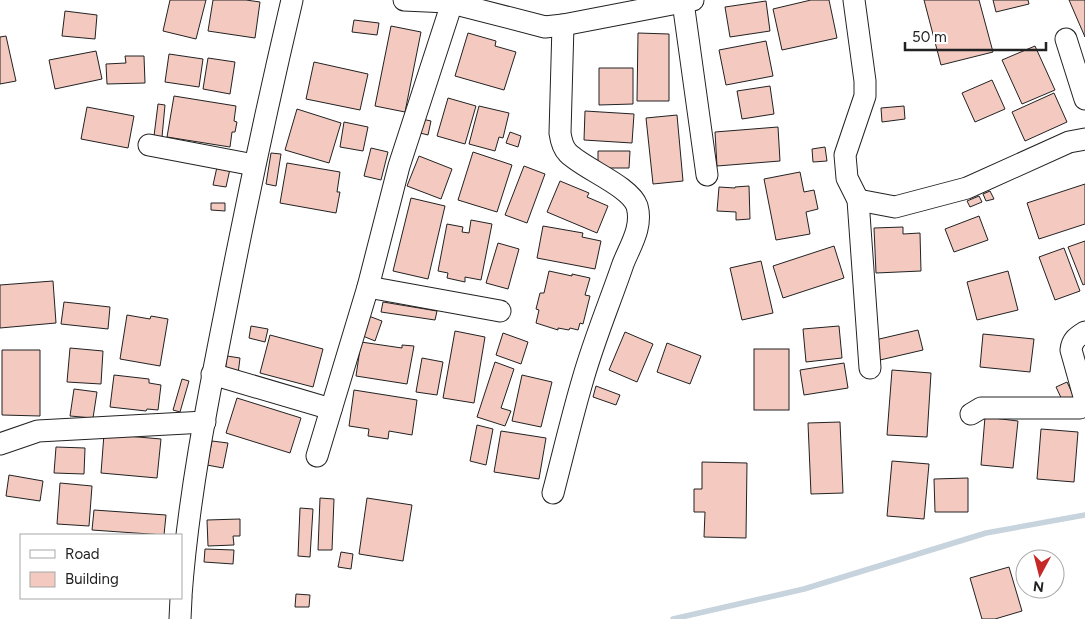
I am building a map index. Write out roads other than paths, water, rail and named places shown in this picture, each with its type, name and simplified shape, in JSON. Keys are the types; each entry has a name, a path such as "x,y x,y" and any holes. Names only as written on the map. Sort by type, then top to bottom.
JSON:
{"street":[{"path":"182,583 185,540 212,374 254,165 292,0"},
{"path":"404,0 452,3 545,26 563,25 688,1 707,175"},
{"path":"854,0 865,81 865,96 845,155 846,178 858,200 870,368"},
{"path":"317,456 368,287 399,166 452,3"},
{"path":"553,493 583,378 625,258 635,239 638,220 636,205 626,191 577,160 562,144 560,133 563,25"},
{"path":"1066,39 1085,99"},
{"path":"858,200 895,207 967,188 1069,142 1085,139"},
{"path":"149,145 254,165"},
{"path":"368,287 500,310"},
{"path":"971,414 982,408 1080,408 1083,406 1085,401 1071,350 1072,343 1085,332"},
{"path":"212,374 331,409"},
{"path":"0,444 38,431 204,422"},
{"path":"180,619 181,599"}],"waterway":[{"path":"673,619 804,589 986,533 1085,515"}]}
